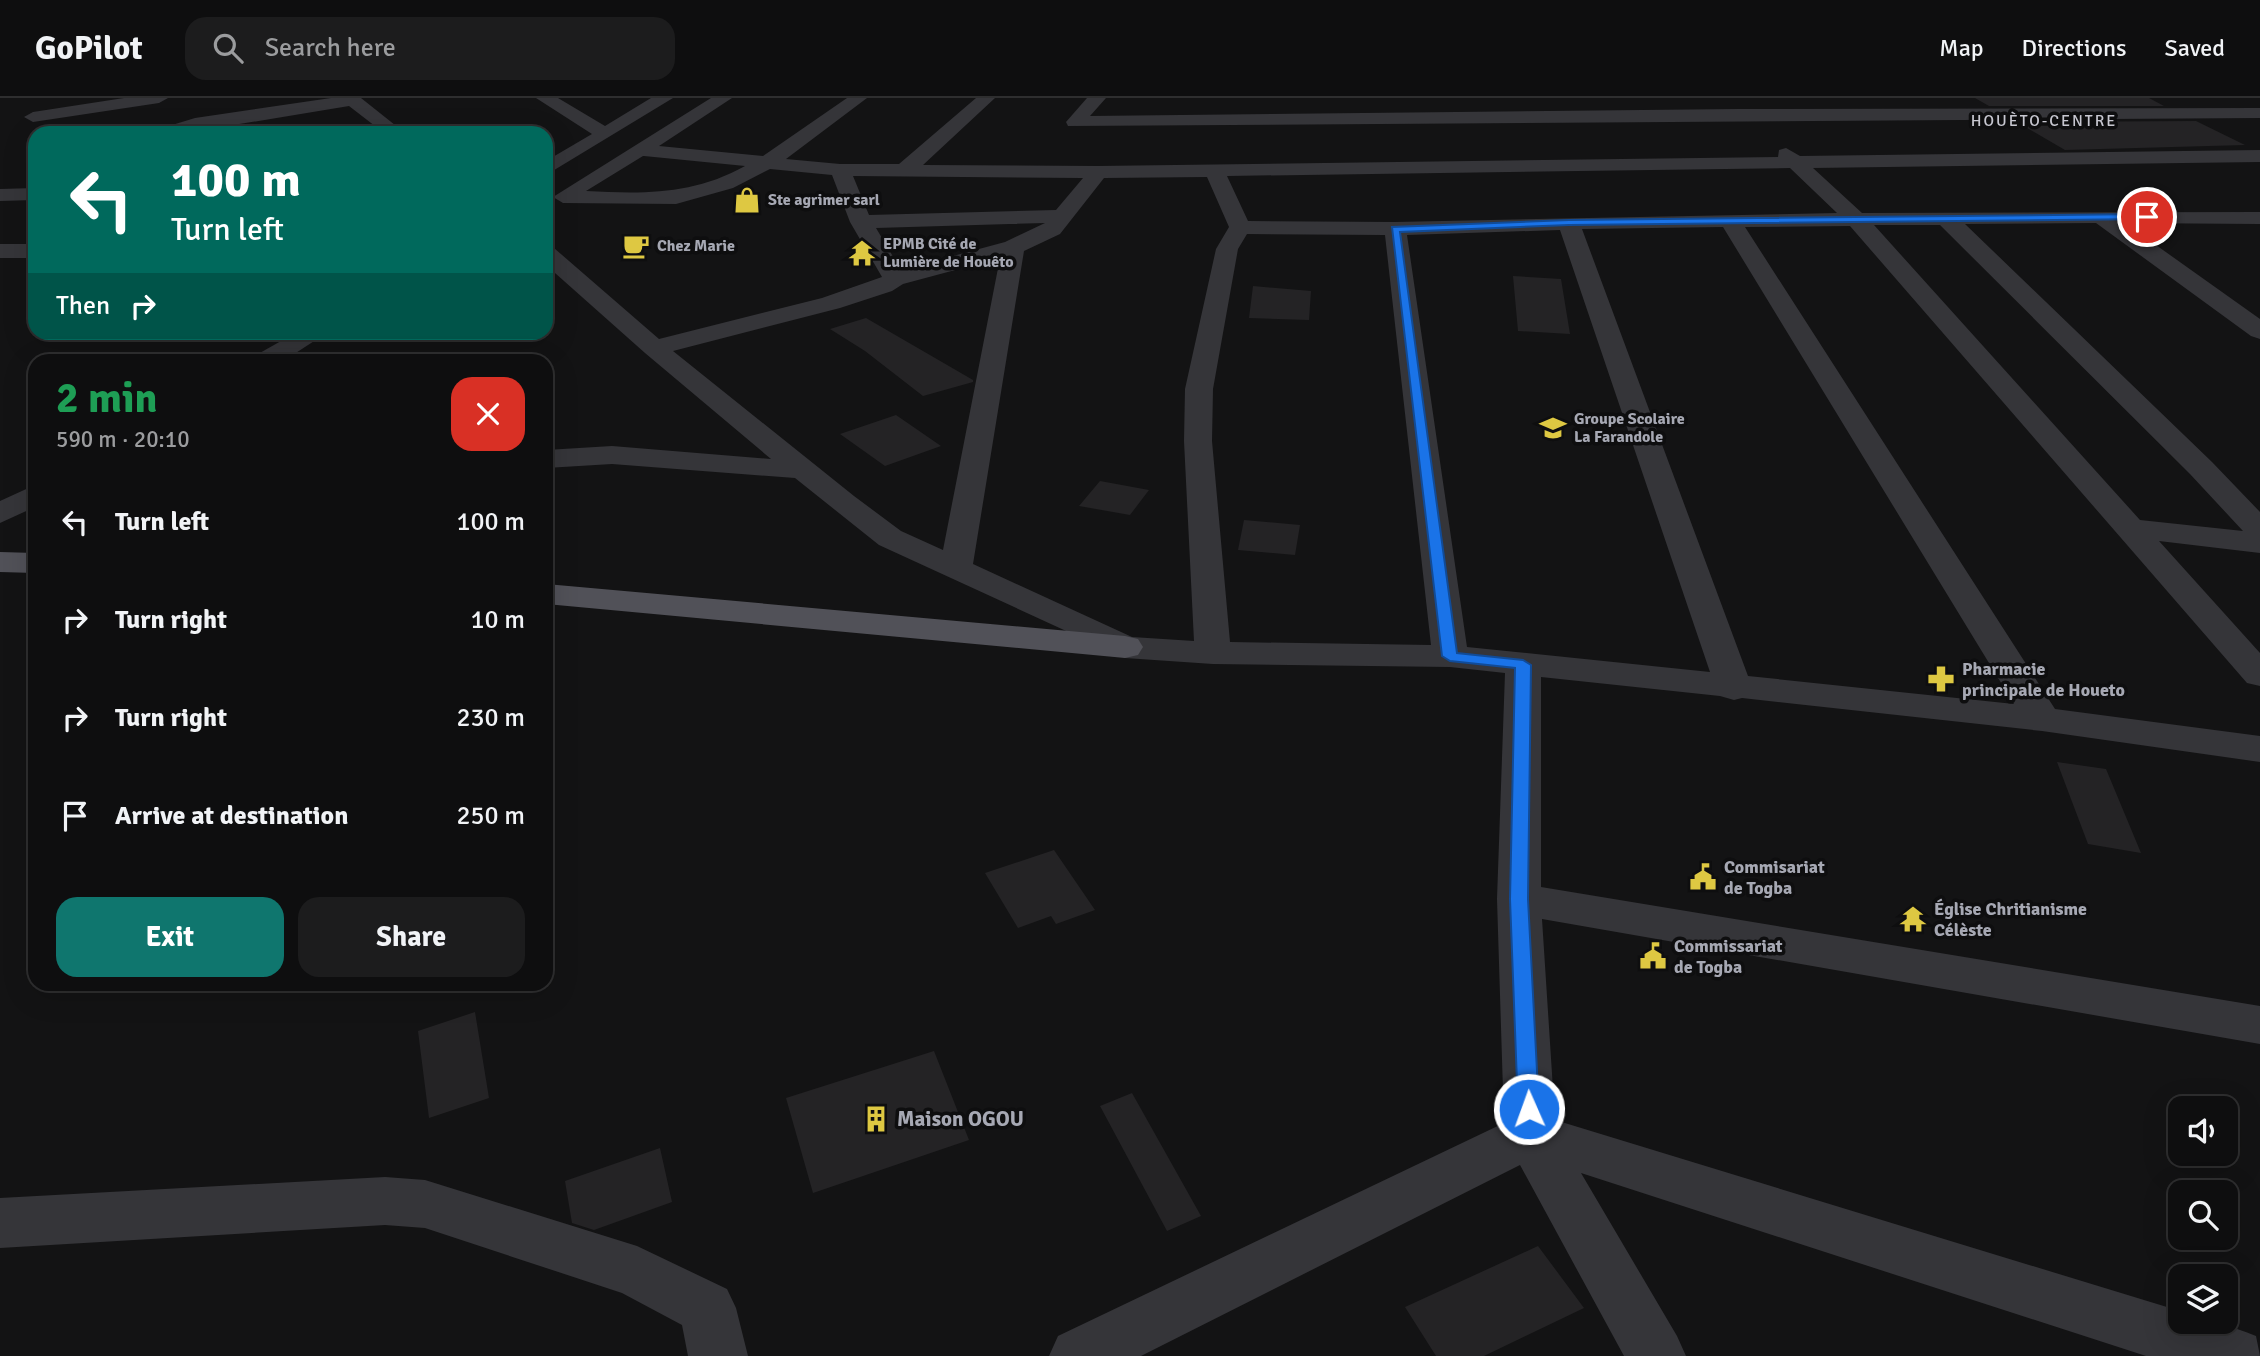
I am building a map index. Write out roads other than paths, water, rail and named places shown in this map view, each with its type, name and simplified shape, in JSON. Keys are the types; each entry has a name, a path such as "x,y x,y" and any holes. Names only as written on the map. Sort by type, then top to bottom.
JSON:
{"main road":[{"path":"0,562 28,563"},
{"path":"553,595 1125,647"}],"street":[{"path":"33,126 32,108 159,98"},
{"path":"545,98 604,133"},
{"path":"553,165 664,98"},
{"path":"555,202 644,150 723,98"},
{"path":"555,202 678,198 735,179 764,163 858,98"},
{"path":"905,170 986,98"},
{"path":"1058,139 1097,98"},
{"path":"1252,98 1259,120"},
{"path":"1716,98 1797,163 1857,220 2260,676"},
{"path":"2193,98 2260,119"},
{"path":"189,126 352,99 387,126"},
{"path":"1075,122 1737,114 2260,113"},
{"path":"644,150 840,170 1098,172 2260,156"},
{"path":"1024,171 1041,155"},
{"path":"840,170 861,222 895,279"},
{"path":"654,348 831,303 884,286 895,279 1013,247 1052,229 1098,172"},
{"path":"1215,172 1240,227"},
{"path":"0,195 28,194"},
{"path":"861,222 1063,216"},
{"path":"1240,227 1395,229 1569,223 2101,216 2216,217 2255,228"},
{"path":"2101,216 2260,331"},
{"path":"1948,220 2201,468 2260,531"},
{"path":"1731,222 2042,719"},
{"path":"1569,223 1734,689"},
{"path":"1213,653 1198,441 1199,389 1227,249 1240,227"},
{"path":"1395,229 1450,656"},
{"path":"956,569 1013,247"},
{"path":"0,251 28,251"},
{"path":"553,259 654,348 890,538 1125,647 1213,653 1450,656 1734,689 2042,719 2260,749"},
{"path":"278,354 302,340"},
{"path":"553,458 612,454 803,470"},
{"path":"0,514 28,498"},
{"path":"2130,528 2260,544"},
{"path":"1523,665 1519,899 1530,1135 1656,1356"},
{"path":"1519,899 2260,1025"},
{"path":"1079,1356 1530,1135 2235,1356"},
{"path":"0,1223 385,1201 425,1204 636,1272 706,1308 718,1356"}],"place":[{"name":"Ste agrimer sarl","path":"747,200"},
{"name":"Chez Marie","path":"636,246"},
{"name":"EPMB Cité de Lumière de Houêto","path":"862,253"},
{"name":"Groupe Scolaire La Farandole","path":"1553,428"},
{"name":"Pharmacie principale de Houeto","path":"1941,679"},
{"name":"Commisariat de Togba","path":"1703,877"},
{"name":"Église Chritianisme Célèste","path":"1913,919"},
{"name":"Commissariat de Togba","path":"1653,956"},
{"name":"Maison OGOU","path":"876,1119"}],"district":[{"name":"HOUÈTO-CENTRE","path":"2044,121"}]}
